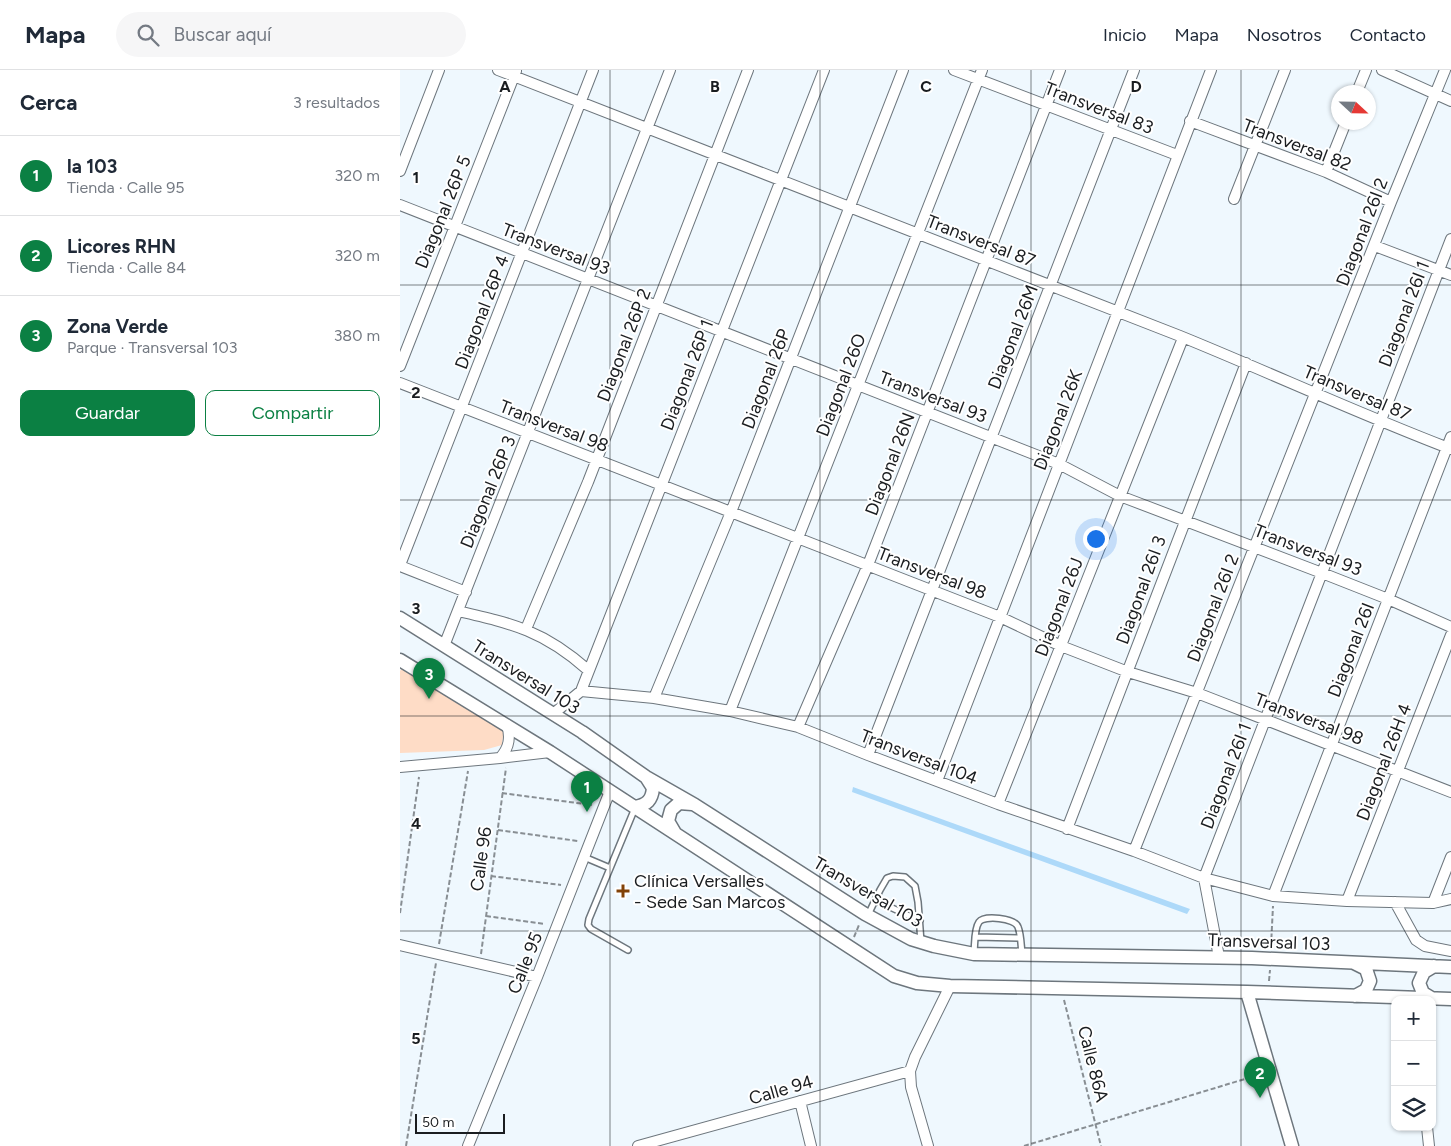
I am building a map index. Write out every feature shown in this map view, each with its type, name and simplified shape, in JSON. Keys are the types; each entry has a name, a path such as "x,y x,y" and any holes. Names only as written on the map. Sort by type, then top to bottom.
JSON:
{"street":[{"path":"400,171 439,70"},
{"name":"Transversal 87","path":"498,70 515,73 580,102 648,129 1050,285 1449,448"},
{"name":"Diagonal 26P 4","path":"400,565 593,70"},
{"name":"Diagonal 26P 3","path":"444,646 670,70"},
{"name":"Diagonal 26P 2","path":"526,629 596,460 748,70"},
{"name":"Diagonal 26P 1","path":"581,691 824,70"},
{"name":"Diagonal 26P","path":"654,698 731,512 903,70"},
{"name":"Transversal 83","path":"954,70 980,75 1046,105 1177,155"},
{"name":"Diagonal 26N","path":"798,727 868,565 1060,70"},
{"name":"Diagonal 26M","path":"868,756 1134,70"},
{"name":"Diagonal 26K","path":"937,781 1211,70"},
{"path":"1234,198 1285,70"},
{"path":"1360,85 1366,70"},
{"path":"1382,70 1451,101"},
{"name":"Diagonal 26I 2","path":"1134,852 1445,70"},
{"name":"Diagonal 26P 5","path":"400,366 515,73"},
{"name":"Diagonal 26O","path":"730,711 980,75"},
{"name":"Transversal 82","path":"1190,121 1326,172 1391,202"},
{"path":"1326,172 1343,130"},
{"name":"Transversal 93","path":"400,205 992,437 1059,464 1120,496 1388,599 1451,627"},
{"name":"Diagonal 26I 1","path":"1204,878 1379,421 1451,239"},
{"path":"1375,246 1451,275"},
{"name":"Diagonal 26J","path":"998,804 1183,338"},
{"name":"Diagonal 26I 3","path":"1067,829 1246,364"},
{"name":"Transversal 98","path":"400,383 1000,617 1061,646 1128,672 1197,693 1451,792"},
{"name":"Diagonal 26I","path":"1273,896 1388,599 1449,448 1451,437"},
{"path":"400,565 466,592"},
{"path":"458,611 507,622 539,634 560,646 588,670"},
{"name":"Transversal 103","path":"400,618 552,714 646,777 695,805 866,915 911,939 974,954 1219,957 1451,967"},
{"name":"Diagonal 26H 4","path":"1347,901 1451,635"},
{"path":"401,664 550,752 894,976 917,983 950,986 1247,992 1391,998"},
{"path":"552,714 581,691"},
{"name":"Transversal 104","path":"581,691 654,698 730,711 798,727 868,756 1204,878 1273,896"},
{"path":"504,758 510,739 507,725"},
{"path":"400,767 550,752"},
{"path":"635,807 644,806 651,798 653,788 646,777"},
{"name":"Calle 95","path":"468,1146 610,791"},
{"path":"676,834 670,828 668,821 671,810 679,803 695,805"},
{"path":"1433,903 1451,857"},
{"path":"1204,878 1219,957"},
{"path":"1273,896 1347,901 1433,903 1451,899"},
{"path":"1395,902 1416,940 1425,946 1451,951"},
{"path":"400,945 537,977"},
{"path":"1352,996 1366,990 1370,981 1366,969 1354,963"},
{"path":"1428,996 1423,993 1420,983 1424,972 1434,966"},
{"path":"928,1146 911,1087 910,1071 950,986"},
{"path":"1247,992 1292,1146"},
{"path":"1436,999 1451,999"},
{"name":"Calle 94","path":"638,1146 661,1143 800,1101 910,1071"},
{"path":"800,1101 811,1146"},
{"path":"1427,1131 1429,1146"}],"lane":[{"path":"628,950 591,930 588,925 635,807"},
{"path":"584,857 610,868"},
{"path":"866,915 887,878 893,876 905,877 915,886 921,942"},
{"path":"875,900 920,921"},
{"path":"974,954 979,922 984,918 994,918 1012,920 1018,926 1022,954"},
{"path":"976,937 1020,938"}],"path":[{"name":"Calle 96","path":"480,964 502,793 504,758"},
{"path":"400,913 421,764"},
{"path":"502,793 604,806"},
{"path":"497,830 590,842"},
{"path":"491,876 573,886"},
{"path":"1268,993 1273,896"},
{"path":"848,947 866,915"},
{"path":"486,916 557,926"},
{"name":"Calle 86A","path":"1061,988 1101,1146"},
{"path":"1024,1146 1270,1071"}],"shaded area":[{"path":"404,665 504,727 502,745 484,750 400,753 400,671"}],"water":[{"path":"853,787 1190,909 1187,914 852,792"}],"place":[{"name":"Zona Verde","path":"429,699"},
{"name":"la 103","path":"587,812"},
{"name":"Clínica Versalles - Sede San Marcos","path":"623,891"},
{"name":"Licores RHN","path":"1260,1098"}]}
